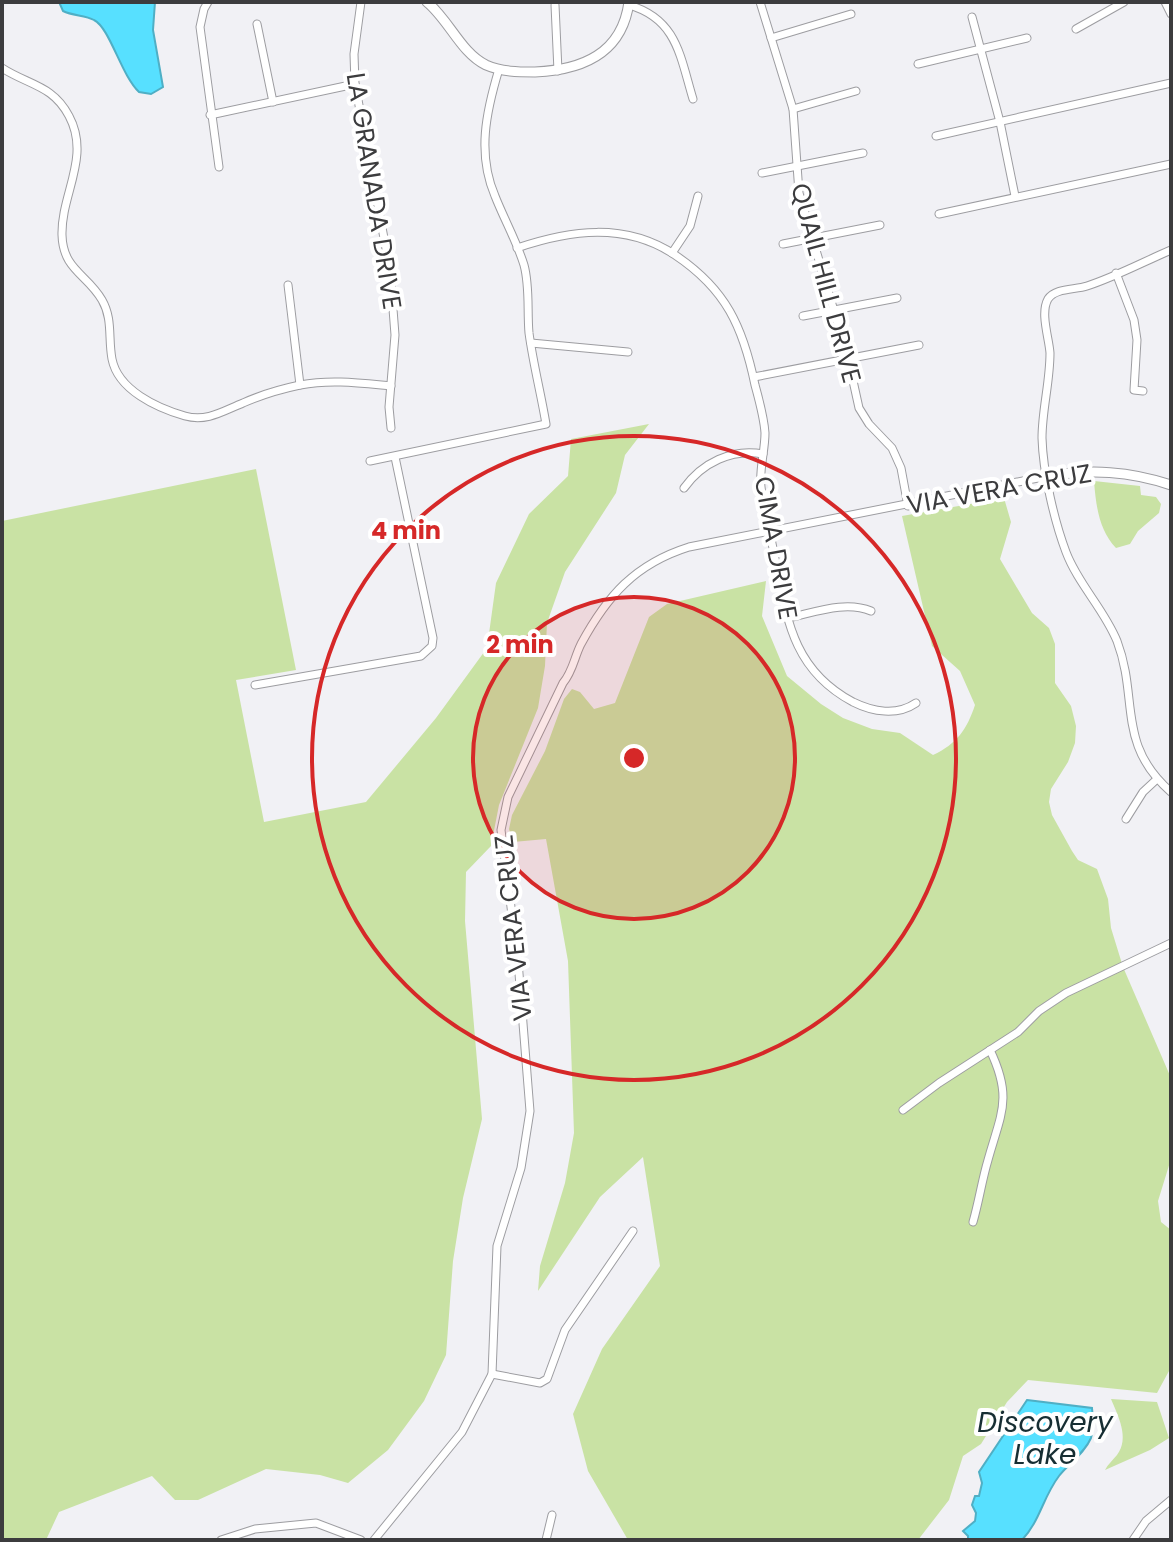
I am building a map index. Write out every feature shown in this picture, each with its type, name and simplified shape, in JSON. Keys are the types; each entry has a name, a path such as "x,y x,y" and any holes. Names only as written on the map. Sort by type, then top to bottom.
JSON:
{"street":[{"path":"208,2 200,27 219,167"},
{"name":"LA GRANADA DRIVE","path":"361,2 354,54 355,84 390,270 395,335 391,428"},
{"path":"427,2 439,12 471,55 485,65 514,72 558,71 596,58 614,41 629,3 654,15 670,32 693,99"},
{"name":"QUAIL HILL DRIVE","path":"760,2 793,109 799,193 848,358 859,408 869,424 892,448 901,468 908,506"},
{"path":"1076,29 1124,2"},
{"path":"1165,2 1171,14"},
{"path":"555,5 558,71"},
{"path":"771,38 851,14"},
{"path":"972,17 1000,122 1015,196"},
{"path":"257,24 273,102"},
{"path":"918,64 1027,38"},
{"path":"2,68 37,84 59,100 70,118 78,145 63,223 64,248 73,269 96,291 108,312 112,360 125,384 142,398 185,416 202,418 300,385 340,381 391,386"},
{"path":"370,461 546,424 531,343 528,286 517,248 493,192 485,156 484,133 488,107 499,69"},
{"path":"936,136 1171,83"},
{"path":"210,115 355,84"},
{"path":"793,109 856,91"},
{"path":"762,173 863,153"},
{"path":"939,214 1171,164"},
{"path":"672,253 690,226 698,196"},
{"path":"783,244 880,225"},
{"name":"CIMA DRIVE","path":"517,248 572,232 591,231 643,239 691,266 726,303 746,344 754,377 764,425 761,485 787,618 799,651 812,670 838,694 859,704 896,712 916,703"},
{"path":"1171,250 1087,286 1054,293 1049,297 1045,307 1050,354 1042,439 1066,554 1106,617 1117,642 1138,749 1157,779 1171,792"},
{"path":"1116,273 1134,320 1137,340 1134,390 1143,391"},
{"path":"288,285 300,385"},
{"path":"803,316 897,298"},
{"path":"531,343 628,352"},
{"path":"754,377 919,345"},
{"path":"684,488 699,470 711,462 731,455 763,454"},
{"path":"255,685 421,656 432,646 433,638 395,457"},
{"name":"VIA VERA CRUZ","path":"374,1540 462,1432 492,1374 497,1246 521,1168 530,1111 518,961 501,830 508,797 563,683 573,671 577,654 598,612 641,569 668,554 770,531 1048,476 1103,470 1171,485"},
{"path":"787,618 843,607 871,611"},
{"path":"1126,819 1143,792 1157,779"},
{"path":"903,1110 1018,1032 1039,1011 1066,993 1169,944 1171,954"},
{"path":"973,1222 1003,1109 1000,1070 990,1050"},
{"path":"492,1374 540,1383 547,1379 573,1315 633,1231"},
{"path":"1133,1540 1146,1521 1171,1500"},
{"path":"546,1540 552,1515"},
{"path":"221,1540 255,1529 316,1523 361,1540"}],"green space":[{"path":"649,424 625,455 616,493 565,572 547,623 545,666 538,708 499,805 491,846 466,872 465,921 482,1119 463,1198 453,1261 446,1355 424,1401 388,1450 348,1483 320,1475 266,1469 198,1500 175,1500 152,1476 59,1512 46,1540 2,1540 2,521 256,469 296,670 236,680 264,822 366,802 436,718 487,648 496,583 529,514 568,476 571,439"},
{"path":"1094,481 1140,486 1141,495 1156,497 1161,504 1159,513 1138,531 1130,544 1116,548 1110,541 1097,508"},
{"path":"1004,498 1011,522 1000,559 1032,613 1049,628 1055,644 1055,683 1071,706 1076,726 1075,743 1068,762 1051,789 1049,802 1052,815 1078,860 1097,869 1108,899 1111,928 1123,967 1171,1078 1171,1159 1158,1201 1161,1222 1171,1230 1169,1371 1157,1393 1028,1380 1007,1402 981,1444 963,1456 949,1500 918,1540 628,1540 588,1471 573,1414 602,1349 660,1266 643,1157 600,1197 538,1291 540,1266 565,1183 574,1133 568,961 546,839 513,842 509,829 512,815 545,751 564,699 572,689 580,692 594,709 615,703 649,617 667,604 766,581 762,616 787,676 843,718 872,729 900,733 933,755 949,746 960,735 975,705 960,671 932,646 902,516"},
{"path":"1111,1399 1157,1402 1169,1438 1105,1470 1123,1441 1122,1427"}],"water":[{"path":"59,2 155,2 153,30 163,87 151,94 139,92 100,25 90,18 63,11"},
{"name":"Discovery Lake","path":"1027,1400 1092,1408 1091,1438 1054,1484 1022,1540 968,1540 963,1531 975,1521 976,1513 972,1505 975,1496 979,1496 982,1483 979,1472"}]}
